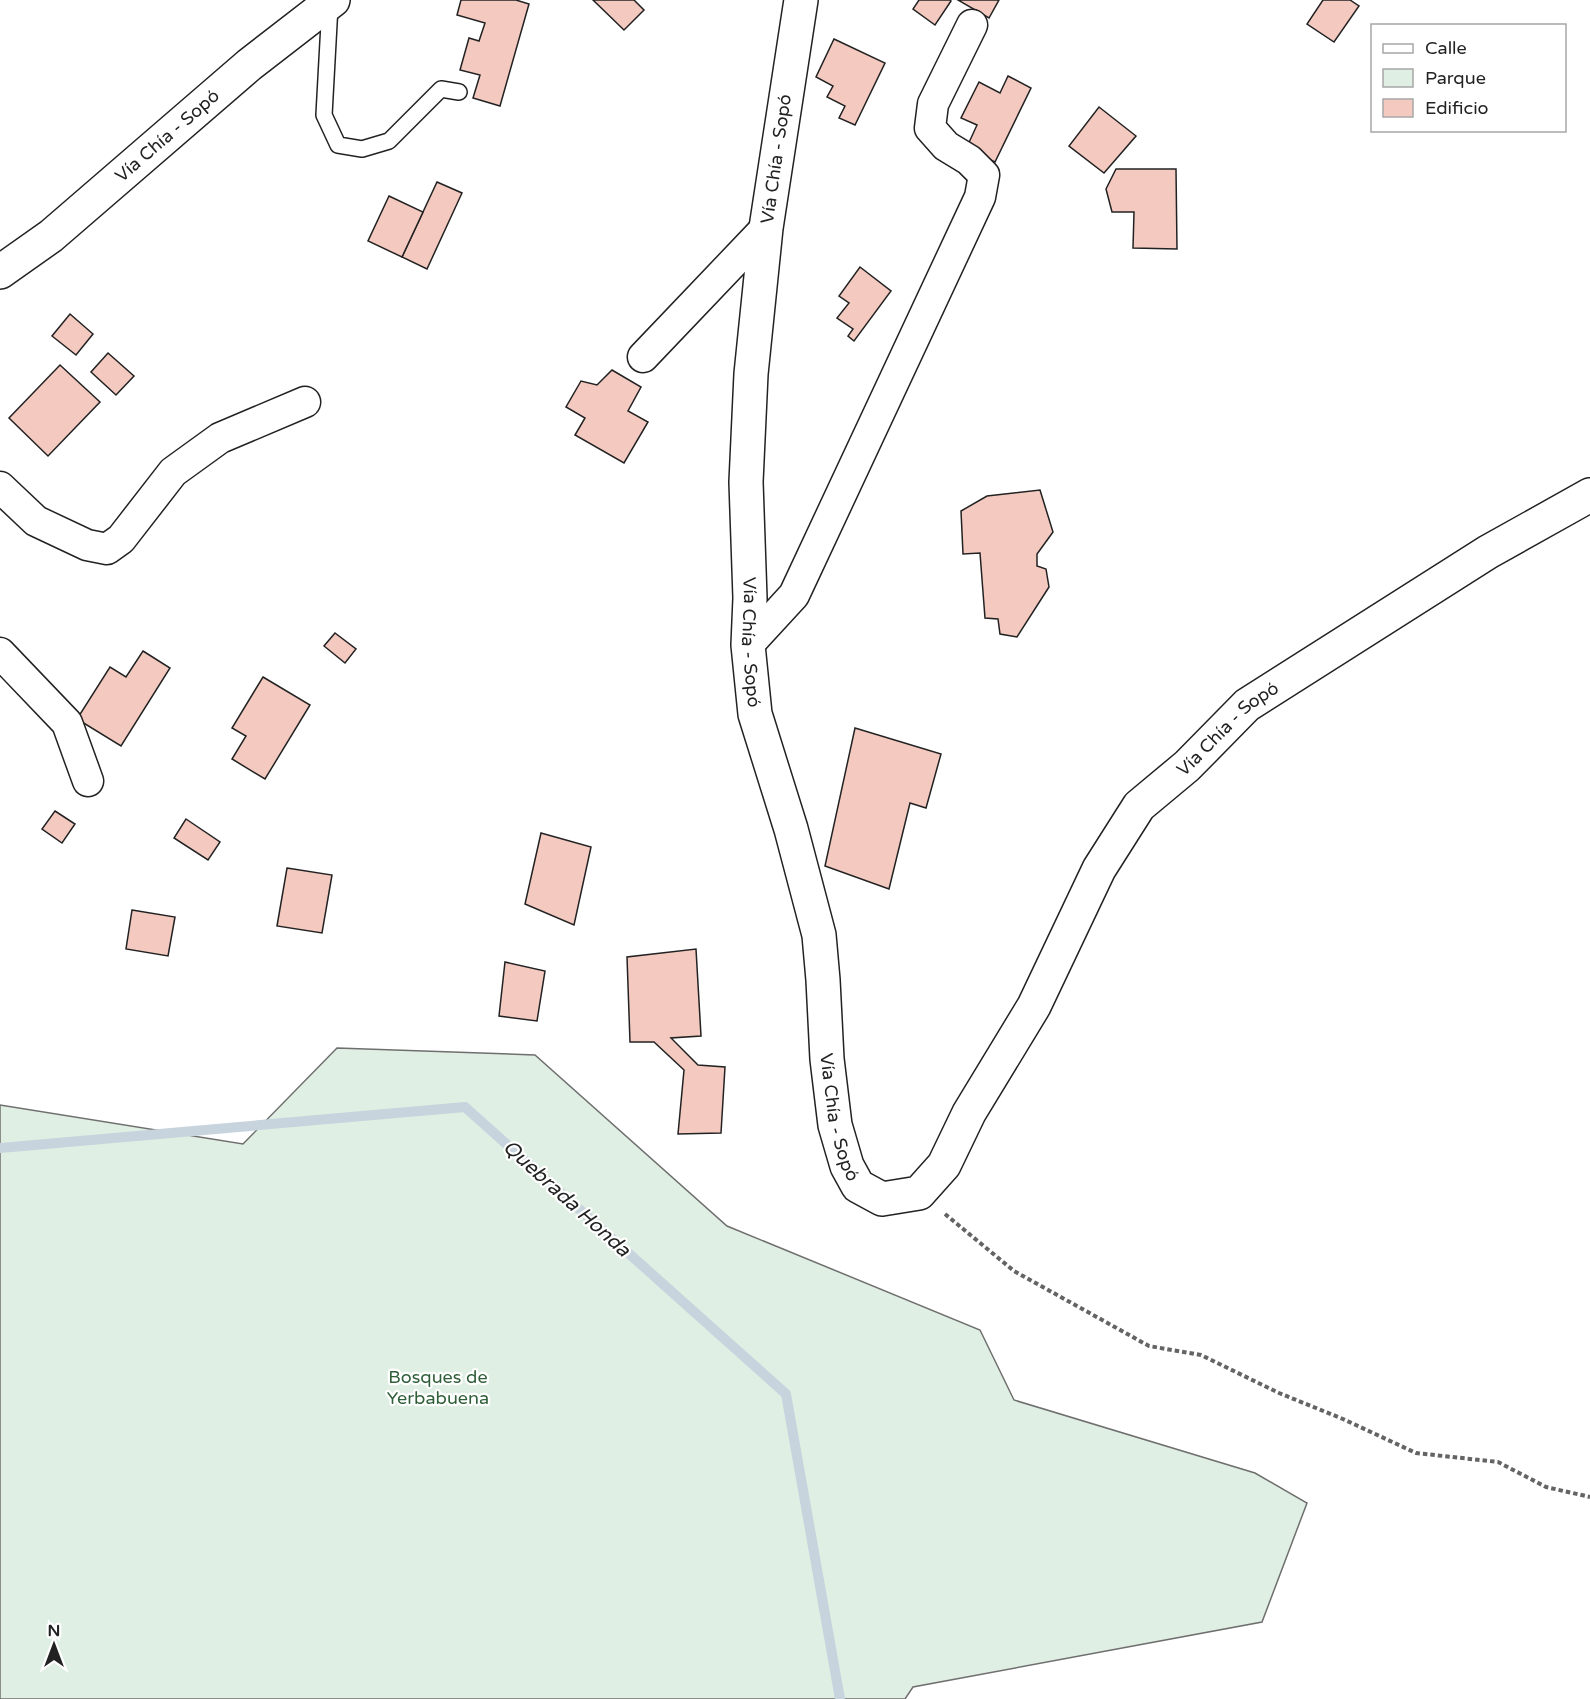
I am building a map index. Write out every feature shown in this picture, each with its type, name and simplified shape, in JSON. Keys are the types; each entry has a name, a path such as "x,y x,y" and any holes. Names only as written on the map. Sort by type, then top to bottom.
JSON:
{"street":[{"name":"Vía Chía - Sopó","path":"801,0 766,228 750,386 746,482 750,598 748,645 755,714 791,829 819,936 828,1070 835,1125 847,1166 858,1186 882,1198 919,1193 944,1165 969,1113 1035,1006 1099,869 1139,806 1187,766 1247,705 1488,552 1590,495"},
{"name":"Vía Chía - Sopó","path":"0,272 51,237 249,65 332,1"},
{"path":"748,645 794,595 980,197 984,175 969,160 946,146 930,128 933,104 972,25"},
{"path":"643,357 766,228"},
{"path":"0,487 36,520 87,545 107,549 120,539 173,472 182,465 220,438 304,402"},
{"path":"0,653 67,723 88,781"}],"lane":[{"path":"332,1 324,115 338,145 362,149 389,141 441,89 459,92"}],"path":[{"path":"919,1193 1014,1271 1149,1346 1201,1355 1280,1393 1416,1453 1498,1462 1546,1487 1590,1497"}],"green space":[{"name":"Bosques de Yerbabuena","path":"337,1048 535,1055 727,1226 980,1330 1014,1400 1255,1473 1307,1503 1262,1622 913,1687 905,1699 0,1699 0,1105 243,1144"}],"building":[{"path":"461,0 516,0 529,4 500,106 473,98 480,75 460,70 469,38 479,41 485,23 457,15"},
{"path":"593,0 634,0 644,10 624,30"},
{"path":"919,0 951,1 935,25 913,9"},
{"path":"958,0 999,0 989,18"},
{"path":"1323,0 1350,0 1359,6 1334,42 1307,24"},
{"path":"834,39 885,63 855,125 839,118 845,106 827,97 833,86 816,77"},
{"path":"1008,76 1031,88 995,162 966,149 977,125 961,118 979,82 1000,93"},
{"path":"1099,107 1136,136 1104,173 1069,146"},
{"path":"1116,169 1176,169 1177,249 1133,248 1134,212 1112,212 1106,189"},
{"path":"437,182 462,193 427,269 402,257"},
{"path":"389,196 423,212 402,257 368,241"},
{"path":"860,267 891,291 854,341 848,336 853,329 837,318 849,303 839,296"},
{"path":"70,314 93,334 76,355 52,336"},
{"path":"108,353 134,376 116,395 91,372"},
{"path":"60,365 100,402 48,456 9,418"},
{"path":"612,370 641,387 628,411 648,422 624,463 575,435 585,418 566,407 581,381 597,385"},
{"path":"1040,490 1053,532 1037,554 1037,566 1046,569 1049,587 1017,637 1000,634 998,619 985,618 980,553 963,554 961,511 987,496"},
{"path":"335,633 356,649 345,663 324,646"},
{"path":"143,651 170,668 121,746 77,719 110,667 126,677"},
{"path":"263,677 310,705 265,779 232,759 246,736 232,728"},
{"path":"855,728 941,754 926,808 910,803 889,889 825,866"},
{"path":"55,811 75,824 62,843 42,829"},
{"path":"186,819 220,842 208,860 174,838"},
{"path":"541,833 591,847 574,925 525,904"},
{"path":"287,868 332,875 322,933 277,926"},
{"path":"132,910 175,917 168,956 126,949"},
{"path":"696,949 701,1036 671,1038 698,1065 725,1067 721,1133 678,1134 684,1070 654,1042 630,1042 627,957"},
{"path":"505,962 545,971 537,1021 499,1016"}],"waterway":[{"name":"Quebrada Honda","path":"0,1148 465,1107 786,1394 840,1699"}]}
